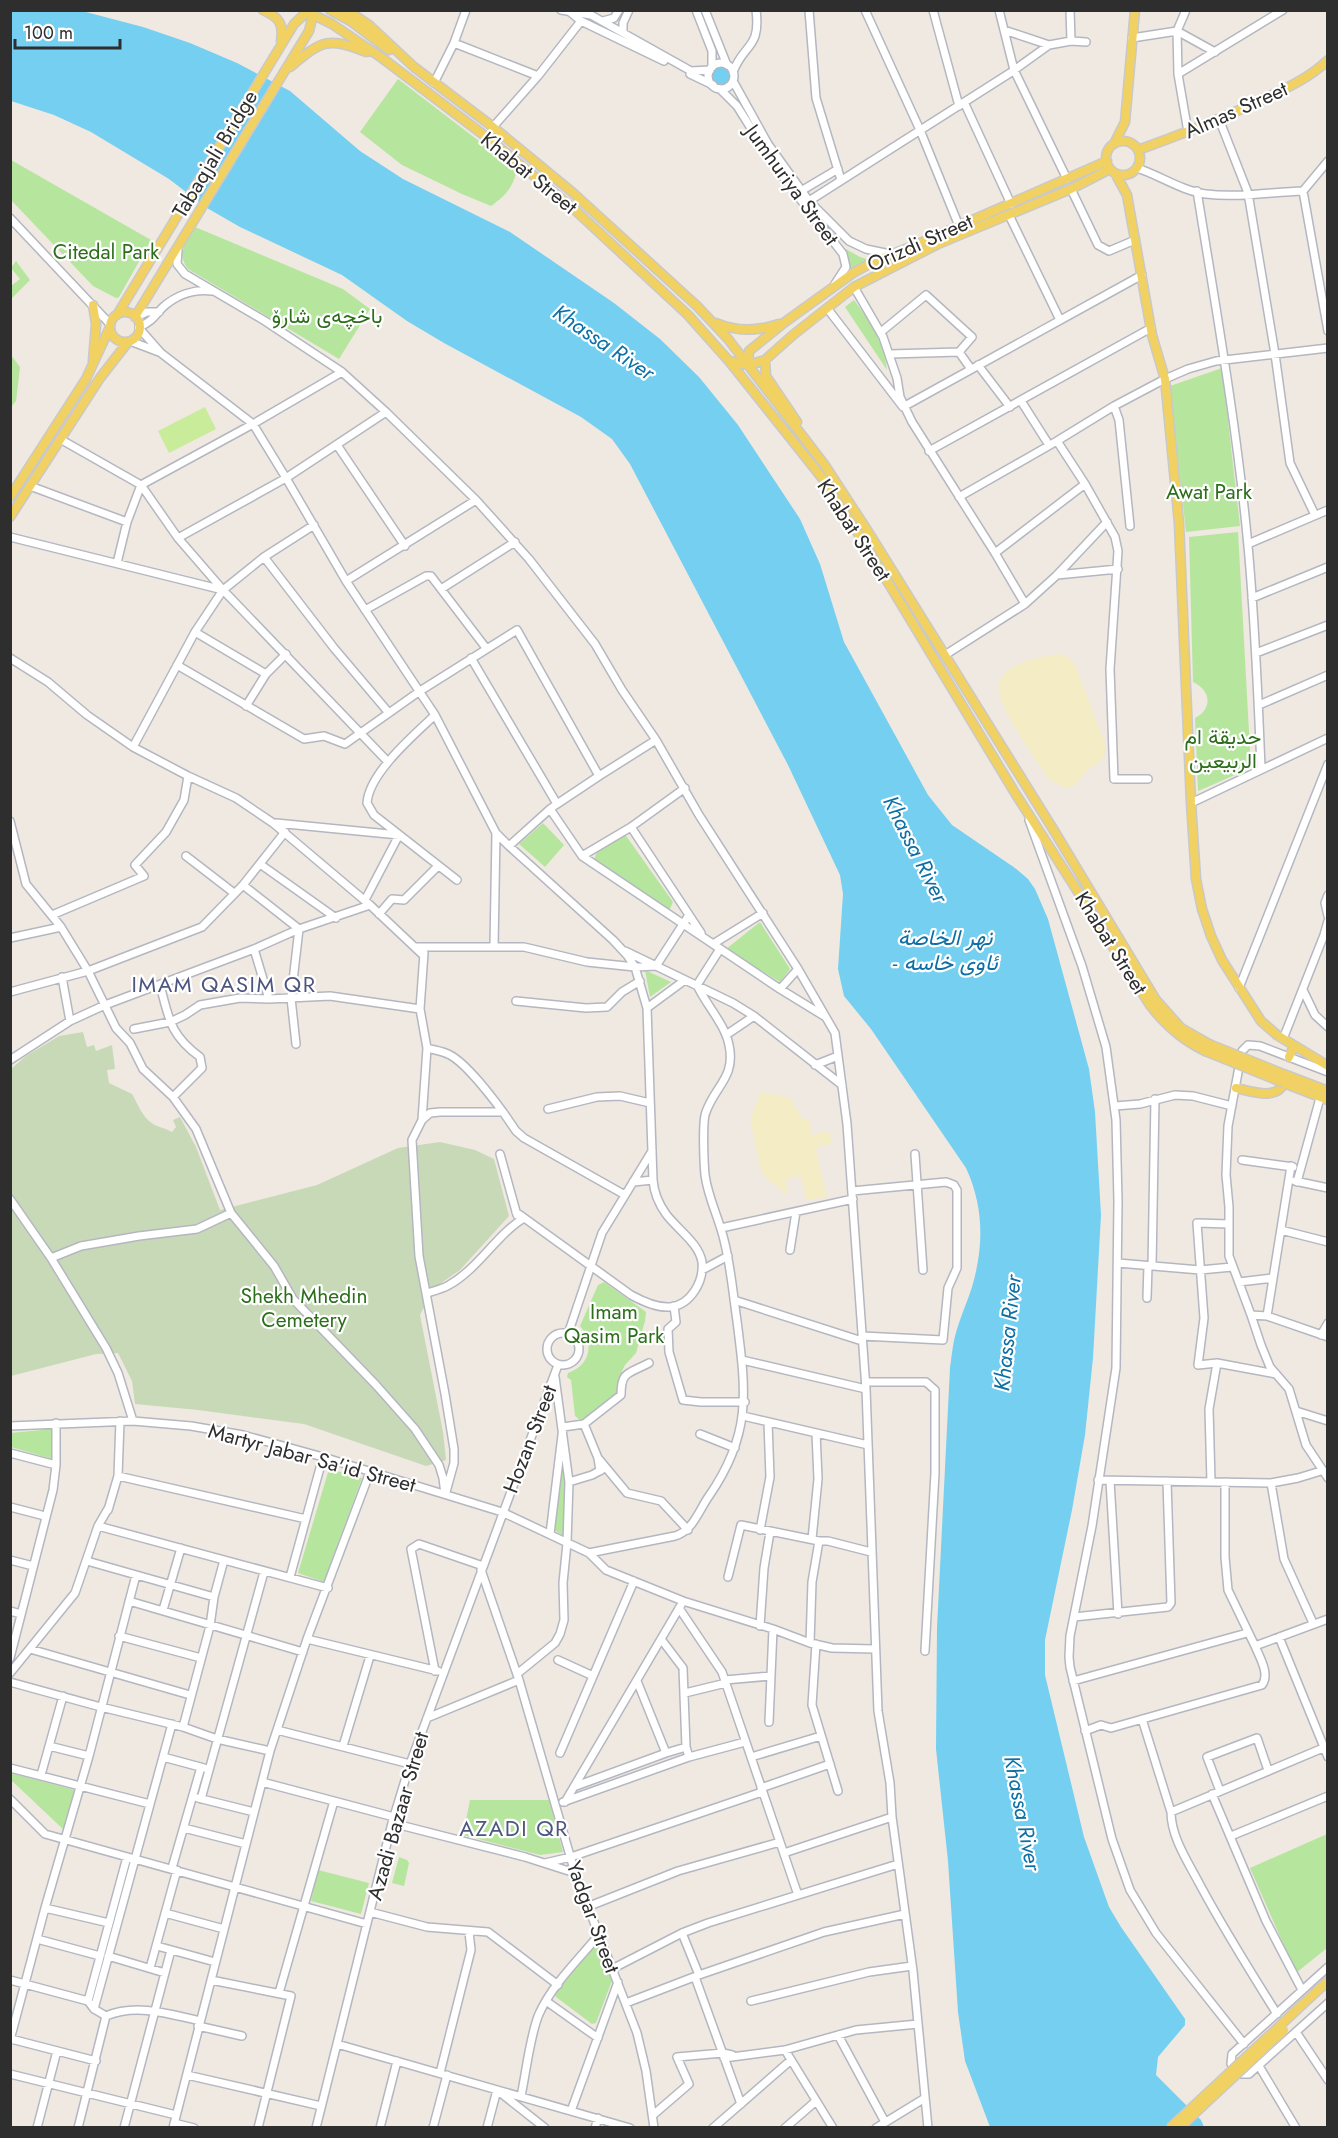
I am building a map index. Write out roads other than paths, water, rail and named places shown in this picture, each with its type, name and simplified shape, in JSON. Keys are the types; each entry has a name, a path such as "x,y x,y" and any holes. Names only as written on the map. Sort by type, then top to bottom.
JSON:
{"main road":[{"path":"263,10 281,22 283,33 280,46"},
{"path":"330,10 352,22 414,67"},
{"name":"Khabat Street","path":"347,10 369,25 414,67 493,127 572,192 711,321 740,355 748,365 750,379 823,479 1099,927 1156,1013 1178,1035 1285,1079 1324,1099"},
{"path":"358,10 369,25"},
{"path":"1128,195 1111,167 1108,151 1125,122 1135,10"},
{"name":"Tabaqjali Bridge","path":"117,315 280,46 294,24 308,12"},
{"name":"Tabaqjali Bridge","path":"135,317 309,31 308,12"},
{"name":"Khabat Street","path":"308,12 332,24 382,58 493,142 575,210 688,315 802,435 867,530 1053,828 1155,999 1181,1028 1207,1048"},
{"path":"284,73 317,46 327,42 341,43 382,58"},
{"name":"Almas Street","path":"1135,147 1188,132 1219,119 1301,81 1328,60"},
{"path":"1125,122 1140,157 1134,170 1128,195 1151,328 1165,379 1179,523 1191,803 1196,879 1202,909 1216,948 1261,1022 1283,1039 1328,1066"},
{"path":"1114,144 1122,141 1135,147"},
{"path":"1111,167 1125,175 1134,170"},
{"name":"Orizdi Street","path":"748,365 749,351 835,285 875,261 1067,179 1111,167"},
{"name":"Orizdi Street","path":"765,360 854,287 938,244 1071,189 1111,167"},
{"path":"93,305 96,324 93,366"},
{"path":"808,305 817,316"},
{"path":"10,497 93,366 117,315 124,313 135,317 139,328 136,336 100,378 10,517"},
{"path":"711,321 732,329 744,330 763,329 785,322"},
{"path":"110,326 115,339 129,342"},
{"path":"732,362 739,361 740,355"},
{"path":"732,362 748,365 765,360 766,376 800,426 802,435"},
{"path":"1289,1058 1294,1046"},
{"path":"1236,1088 1271,1094 1280,1091 1285,1079"},
{"name":"Khabat Street","path":"1285,1079 1328,1091"},
{"path":"1179,2127 1305,2007 1328,1981"},
{"path":"1170,2127 1328,1989"}],"street":[{"path":"434,83 454,44 466,10"},
{"path":"561,10 585,13 691,71 711,69 720,63 727,65"},
{"path":"602,21 614,18 619,10"},
{"path":"623,33 623,23 629,10"},
{"path":"696,10 712,51 709,78 716,87"},
{"path":"705,10 727,65 733,72"},
{"path":"570,12 581,21 716,87 728,87 733,81 733,72 737,62 755,41 758,27 756,10"},
{"path":"809,10 816,98 842,180"},
{"path":"865,10 920,130 959,226"},
{"path":"933,10 962,104 1011,204"},
{"path":"999,10 1014,70 1067,179"},
{"path":"1070,10 1071,41"},
{"path":"1186,10 1177,31 1178,74 1188,132"},
{"path":"1178,74 1283,10"},
{"path":"493,127 538,76 581,21"},
{"path":"1004,30 1049,45"},
{"path":"1132,38 1177,31 1215,52"},
{"path":"809,201 962,104 1049,45 1071,41 1086,42"},
{"path":"454,44 538,76"},
{"name":"Jumhuriya Street","path":"733,81 764,138 809,201 849,241 875,252 895,254"},
{"name":"Jumhuriya Street","path":"716,87 736,106 781,175 843,254 846,267 835,285"},
{"path":"1219,119 1248,194 1275,354 1290,463 1315,515"},
{"path":"1134,170 1206,194 1248,194 1303,190 1328,161"},
{"path":"801,191 838,170"},
{"path":"1071,189 1098,245 1109,251 1135,240"},
{"path":"1303,190 1324,294 1328,331"},
{"path":"1197,191 1224,360 1248,544 1261,768"},
{"path":"1009,215 1060,320"},
{"path":"10,218 110,326"},
{"path":"179,244 176,260 179,268 185,274 265,321 342,372 476,500 515,542 595,644 622,690 656,740 699,815 798,969 835,1033 852,1195 866,1385 878,1711 890,1783 892,1817 912,1966 928,2127"},
{"path":"903,407 1142,275"},
{"path":"854,287 881,332 890,354 903,407"},
{"path":"215,292 197,291 180,296 151,321 139,328 161,353 253,424 346,581 435,714 496,833 623,950 635,968 647,1008 654,1191 660,1206 698,1252 702,1261 702,1270 694,1293 674,1306 661,1306 637,1298 522,1219 516,1212 500,1154"},
{"path":"881,332 926,294 972,337 959,352 890,354"},
{"path":"827,308 903,407 1025,604"},
{"path":"135,317 147,312 159,312"},
{"path":"929,451 1151,328"},
{"path":"129,342 161,353"},
{"path":"959,496 1114,406 1188,369 1224,360 1328,348"},
{"path":"959,352 971,369"},
{"path":"978,364 1010,407"},
{"path":"117,563 127,522 141,485 342,372"},
{"path":"1021,401 1049,445"},
{"path":"1114,406 1119,420 1130,526"},
{"path":"178,538 286,478 386,412"},
{"path":"60,439 141,485 178,538 223,590 388,762"},
{"path":"1057,441 1085,484 1117,543 1118,569 1110,669 1114,779 1148,779"},
{"path":"337,445 405,546"},
{"path":"994,553 1085,484"},
{"path":"30,486 127,522"},
{"path":"346,581 476,500"},
{"path":"1248,544 1328,510"},
{"path":"945,655 1025,604 1057,575 1107,522"},
{"path":"133,747 195,632 223,590 264,558 314,525"},
{"path":"10,537 223,590"},
{"path":"441,589 515,542"},
{"path":"264,558 334,648 389,713"},
{"path":"1252,598 1328,567"},
{"path":"1057,575 1118,569"},
{"path":"365,610 426,576 434,578 486,648"},
{"path":"1256,653 1328,625"},
{"path":"177,664 304,740 324,736 345,744 420,691 517,630 598,776"},
{"path":"195,632 266,674"},
{"path":"246,706 266,674 286,654"},
{"path":"10,658 48,682 106,729 133,747 236,798 273,823 368,903 415,947 424,951 524,947 586,962 635,968 656,966"},
{"path":"471,658 557,804"},
{"path":"1259,705 1328,675"},
{"path":"435,714 388,762 369,793 367,803 374,815 457,880"},
{"path":"1191,803 1328,738"},
{"path":"508,846 550,809 656,740"},
{"path":"1239,988 1328,764"},
{"path":"52,915 144,876 135,865 166,832 184,800 188,776"},
{"path":"582,856 631,827 685,788"},
{"path":"1025,806 1082,966 1106,1047 1115,1106 1118,1201 1116,1368 1114,1394 1092,1526 1074,1617 1069,1657 1073,1681 1112,1839 1130,1890 1156,1933 1244,2044"},
{"path":"550,809 582,856 780,989 827,1017"},
{"path":"10,820 26,884 61,927 88,970 116,1028 130,1043 143,1069 173,1097 190,1119 202,1141 231,1213 274,1266 293,1299 376,1384 415,1429 438,1465 443,1478 445,1494"},
{"path":"273,823 399,835"},
{"path":"631,827 704,937"},
{"path":"10,992 88,970 202,927 243,885 285,832"},
{"path":"494,947 496,833"},
{"path":"10,1060 70,1021 105,1005 254,949 299,929 336,918 368,903 399,835"},
{"path":"186,856 234,893"},
{"path":"260,864 336,918"},
{"path":"379,914 392,899 404,900 438,866"},
{"path":"243,885 299,929"},
{"path":"1283,1039 1324,935 1328,919 1325,903 1328,895"},
{"path":"697,985 717,946 763,913"},
{"path":"656,966 689,915"},
{"path":"10,938 61,927"},
{"path":"296,1044 291,998 299,929"},
{"path":"254,949 269,999"},
{"path":"623,950 697,985 754,1016 842,1085"},
{"path":"422,1120 427,1048 420,1009 424,951"},
{"path":"780,989 798,969"},
{"path":"62,977 70,1021"},
{"path":"647,1008 685,980"},
{"path":"516,1001 586,1008 607,1007 622,992 640,981"},
{"path":"160,985 170,1022 177,1036 185,1046 200,1057 202,1068 173,1097"},
{"path":"589,1553 675,1536 688,1530 723,1475 735,1448 743,1416 742,1360 728,1256 706,1184 704,1120 707,1108 723,1084 729,1067 730,1051 726,1035 703,999 697,985"},
{"path":"1303,990 1314,1014 1324,1026 1328,1027"},
{"path":"134,1029 170,1022 185,1016 200,1005 240,998 330,996 420,1009"},
{"path":"1293,1014 1302,1009 1314,1014"},
{"path":"726,1035 754,1016"},
{"path":"1328,1072 1260,1046 1246,1046 1241,1053 1228,1126 1226,1162 1229,1256 1232,1267 1261,1346 1276,1374 1289,1389 1306,1445 1321,1471 1328,1478"},
{"path":"427,1048 455,1059 524,1138 625,1195"},
{"path":"815,1065 838,1056"},
{"path":"1115,1106 1140,1104 1155,1099 1183,1095 1232,1106"},
{"path":"548,1110 597,1097 620,1096 650,1103"},
{"path":"1147,1298 1155,1099"},
{"path":"1297,1182 1324,1099"},
{"path":"445,1494 453,1468 454,1454 427,1293 418,1256 412,1140 422,1120 430,1113 503,1112"},
{"path":"568,1334 602,1233 652,1151"},
{"path":"915,1154 923,1270"},
{"path":"1242,1160 1301,1168"},
{"path":"1267,1316 1291,1166"},
{"path":"1289,1179 1328,1188"},
{"path":"633,1182 653,1180"},
{"path":"721,1228 796,1212 852,1195 918,1183 951,1182 957,1190 957,1268 948,1288 943,1340 862,1338 734,1300"},
{"path":"11,1199 51,1258 106,1348 118,1373 133,1421"},
{"path":"790,1250 796,1212"},
{"path":"51,1258 81,1246 197,1229 231,1213"},
{"path":"427,1293 443,1288 459,1278 522,1219"},
{"path":"1229,1224 1197,1223 1204,1318 1198,1365 1217,1362 1276,1374"},
{"path":"1281,1230 1328,1242"},
{"path":"702,1270 728,1256"},
{"path":"1118,1263 1200,1270 1232,1267"},
{"path":"1239,1282 1273,1278"},
{"path":"674,1306 676,1322 668,1329 669,1352 684,1400 744,1402"},
{"path":"1251,1315 1267,1316 1324,1336 1328,1323"},
{"path":"568,1334 578,1342 578,1355 571,1364 558,1365 550,1358 548,1345 556,1335 568,1334"},
{"path":"742,1360 866,1385 926,1382 935,1390 935,1473 925,1651"},
{"path":"1211,1482 1209,1409 1217,1362"},
{"path":"563,1427 584,1424 621,1395 621,1381 624,1377 649,1363"},
{"name":"Hozan Street","path":"502,1512 558,1365"},
{"path":"427,1718 518,1677 552,1646 562,1629 569,1482 555,1374"},
{"path":"1296,1410 1328,1421"},
{"path":"743,1416 868,1445"},
{"path":"10,1673 14,1664 30,1649 75,1593 109,1507 118,1476 120,1421"},
{"name":"Martyr Jabar Sa'id Street","path":"10,1426 133,1421 191,1426 243,1435 502,1512 589,1553 603,1568 683,1601 813,1644 832,1648 874,1648"},
{"path":"760,1530 770,1478 768,1422"},
{"path":"10,1658 53,1490 56,1465 56,1423"},
{"path":"584,1424 603,1469 627,1493 664,1503 688,1530"},
{"path":"550,1534 563,1427"},
{"path":"816,1433 818,1479 812,1582 812,1706 838,1791"},
{"path":"700,1434 735,1448"},
{"path":"10,1453 56,1465"},
{"path":"290,1577 323,1457"},
{"path":"569,1482 603,1469"},
{"path":"1098,1480 1271,1483 1321,1471"},
{"path":"174,2122 270,1751 307,1639 370,1472"},
{"path":"118,1476 306,1519"},
{"path":"1110,1481 1118,1614"},
{"path":"1074,1617 1162,1610 1171,1603 1167,1481"},
{"path":"1085,1731 1101,1725 1111,1728 1262,1685 1265,1681 1266,1674 1228,1590 1225,1557 1225,1482"},
{"path":"1271,1483 1284,1559 1313,1623"},
{"path":"10,1507 45,1516"},
{"name":"Azadi Bazaar Street","path":"316,2127 393,1820 427,1718 439,1672 482,1568 502,1512"},
{"path":"728,1577 741,1525 828,1541 871,1552"},
{"path":"100,1526 327,1588"},
{"path":"760,1626 764,1568 770,1532"},
{"path":"307,1639 439,1672 411,1550 418,1544 482,1568"},
{"path":"163,1610 181,1548"},
{"path":"10,1560 33,1566"},
{"path":"183,1727 210,1626 214,1597 224,1560"},
{"path":"87,1561 214,1597"},
{"name":"Yadgar Street","path":"482,1568 518,1677 575,1873 626,2003 644,2058 654,2127"},
{"path":"150,1968 184,1828 217,1739 264,1572"},
{"path":"96,2061 11,2040 13,2021 89,1756 136,1575"},
{"path":"560,1753 634,1581"},
{"path":"129,1601 303,1652"},
{"path":"565,1802 683,1601"},
{"path":"679,1608 717,1663 726,1682 798,1895"},
{"path":"10,1611 21,1614"},
{"path":"1255,1647 1328,1618"},
{"path":"769,1722 773,1629"},
{"path":"1073,1681 1247,1633"},
{"path":"119,1636 201,1658"},
{"path":"1279,1637 1328,1757"},
{"path":"661,1639 683,1668 686,1747 689,1757"},
{"path":"30,1649 190,1695"},
{"path":"343,1746 370,1656"},
{"path":"558,1660 593,1676"},
{"path":"685,1693 726,1682 771,1676"},
{"path":"637,1681 666,1753"},
{"path":"10,1682 183,1727 217,1739 270,1751"},
{"path":"41,1775 63,1696"},
{"path":"1142,1719 1171,1812 1171,1824 1185,1857 1231,1940 1277,2014"},
{"path":"94,2009 172,1724"},
{"path":"277,1730 410,1764"},
{"path":"751,1757 820,1736"},
{"path":"1268,1770 1257,1738 1207,1757 1231,1836 1266,1921 1302,1990"},
{"path":"556,1806 689,1757 745,1742"},
{"path":"49,1746 89,1756"},
{"path":"575,1786 686,1747"},
{"path":"1171,1812 1323,1748"},
{"path":"163,1757 205,1768"},
{"path":"545,1863 571,1857 830,1764"},
{"path":"10,1768 150,1804"},
{"path":"262,1782 334,1801 575,1873"},
{"path":"1231,1836 1328,1796"},
{"path":"197,1798 254,1812"},
{"path":"10,1799 45,1834 367,1924"},
{"path":"279,1993 334,1801"},
{"path":"784,1853 892,1817"},
{"path":"184,1828 246,1844"},
{"path":"587,1907 678,1871 780,1842"},
{"path":"88,2001 127,1857"},
{"path":"612,1969 682,1933 708,1923 898,1864"},
{"path":"45,1908 109,1923"},
{"path":"370,1912 427,1927 488,1932 558,1985"},
{"path":"165,1913 224,1929"},
{"path":"626,2003 824,1932 905,1914"},
{"path":"433,2127 471,1950 469,1932"},
{"path":"682,1933 741,2104"},
{"path":"520,2096 538,2017 546,2001 598,1936"},
{"path":"37,1939 100,1956"},
{"path":"157,1946 215,1962"},
{"path":"124,2127 171,1950"},
{"path":"108,1956 165,1973"},
{"path":"751,2001 869,1972 912,1966"},
{"path":"1327,2004 1259,2066 1246,2075 1239,2074 1232,2064 1232,2054 1328,1967"},
{"path":"10,1980 88,2001 94,2009 106,2016"},
{"path":"211,1980 291,1996 258,2127"},
{"path":"572,2111 618,1982"},
{"path":"546,2001 598,2038"},
{"path":"106,2016 114,2013 155,2010 242,2036"},
{"path":"78,2127 106,2016"},
{"path":"653,2115 689,2084 677,2057 740,2056 785,2050 856,2030 918,2024"},
{"path":"1296,2032 1328,2080"},
{"path":"838,2035 885,2122"},
{"path":"337,2044 630,2127"},
{"path":"785,2050 833,2127"},
{"path":"37,2127 57,2051"},
{"path":"713,2127 791,2060"},
{"path":"380,2127 397,2061"},
{"path":"1259,2066 1296,2127"},
{"path":"10,2074 130,2105 194,2127"},
{"path":"187,2075 321,2106"},
{"path":"497,2090 543,2127"},
{"path":"487,2127 497,2090"},
{"path":"876,2127 925,2098"},
{"path":"785,2127 816,2101"},
{"path":"595,2127 598,2118"}],"water":[{"name":"نهر الخاصة - ئاوی خاسە","path":"10,11 82,11 143,27 190,43 237,63 290,91 360,151 403,179 510,232 614,303 660,339 699,377 738,425 800,519 820,564 844,642 928,795 952,825 1015,868 1028,879 1035,889 1048,919 1089,1069 1095,1112 1101,1215 1093,1358 1085,1435 1045,1640 1045,1675 1084,1837 1109,1907 1185,2019 1185,2025 1158,2057 1156,2075 1201,2120 1204,2127 990,2127 965,2061 958,2012 948,1861 936,1749 937,1628 950,1368 955,1336 972,1287 979,1257 980,1227 976,1197 966,1168 871,1029 844,996 838,969 843,894 840,875 788,765 630,464 612,439 581,417 444,343 407,321 342,275 240,227 207,208 169,179 91,132 54,115 11,101"},
{"path":"722,66 729,69 732,76 729,83 722,86 715,83 712,76 715,69"}],"district":[{"name":"IMAM QASIM QR","path":"224,984"},
{"name":"AZADI QR","path":"514,1828"}],"park label":[{"name":"Citedal Park","path":"106,252"},
{"name":"باخچەی شارۆ","path":"327,316"},
{"name":"Awat Park","path":"1209,492"},
{"name":"حديقة ام الربيعين","path":"1223,749"},
{"name":"Shekh Mhedin Cemetery","path":"304,1308"},
{"name":"Imam Qasim Park","path":"614,1324"}],"water label":[{"name":"Khassa River","path":"604,342"},
{"name":"Khassa River","path":"916,849"},
{"name":"Khassa River","path":"1007,1333"},
{"name":"Khassa River","path":"1023,1813"}]}
